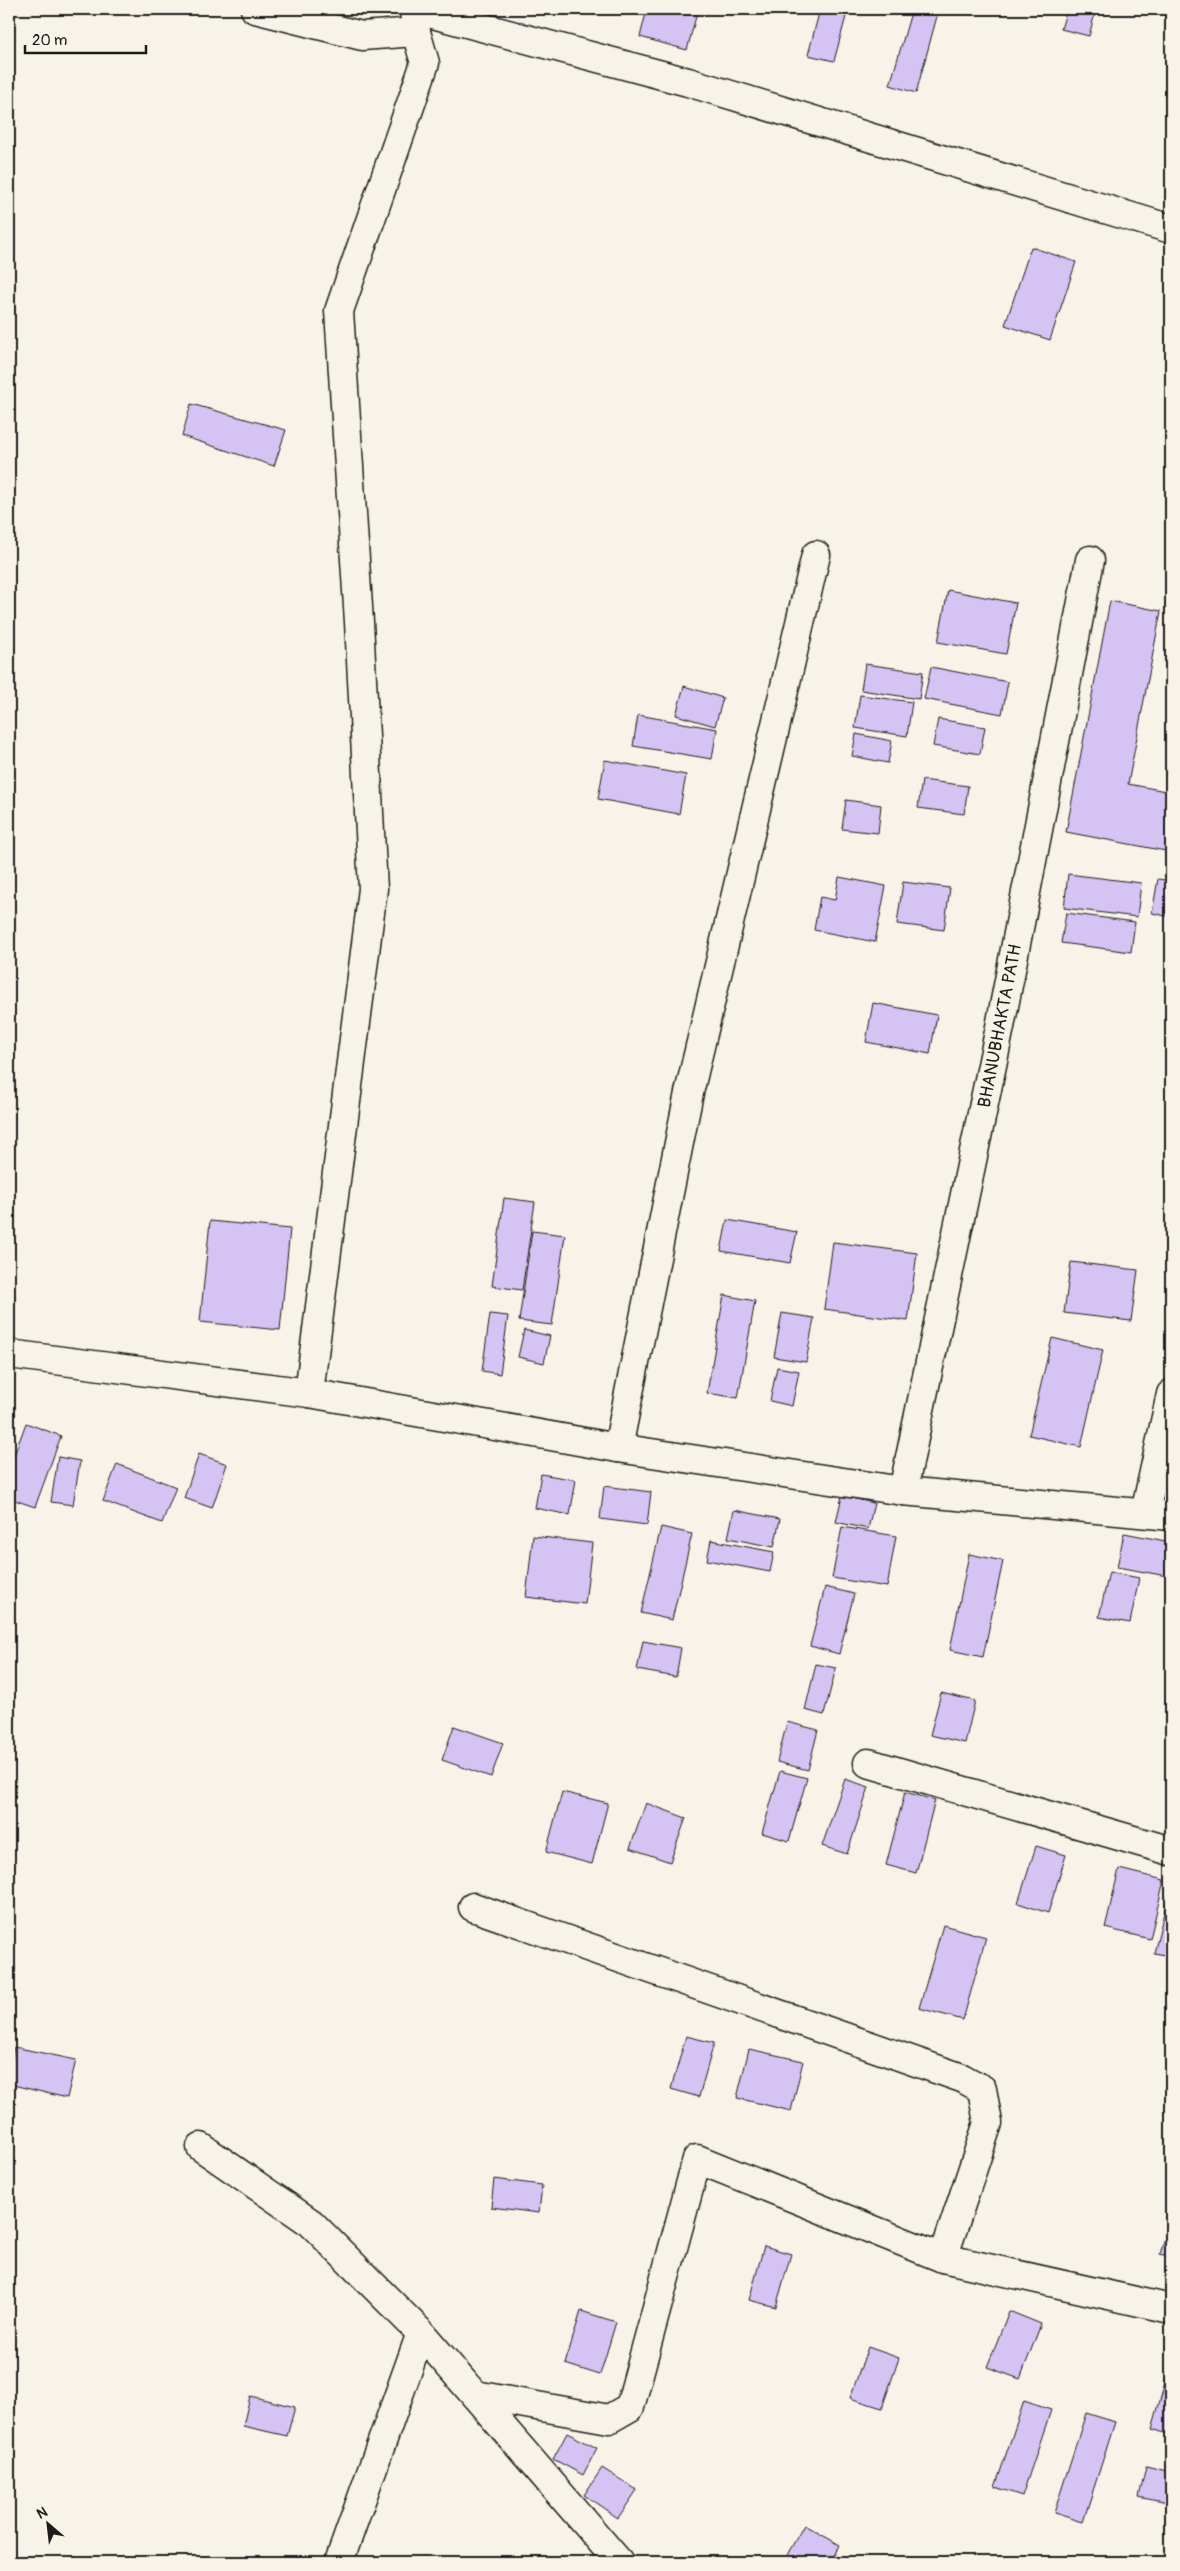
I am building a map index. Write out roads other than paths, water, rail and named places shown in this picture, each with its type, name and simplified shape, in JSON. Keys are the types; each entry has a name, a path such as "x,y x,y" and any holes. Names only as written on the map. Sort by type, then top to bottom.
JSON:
{"street":[{"path":"255,9 362,36 415,16 688,82 1171,230"},
{"path":"309,1393 373,889 359,622 339,311 425,63 415,16"},
{"path":"618,1448 689,1093 816,555"},
{"name":"BHANUBHAKTA PATH","path":"903,1491 1000,1026 1090,560"},
{"path":"9,1354 309,1393 618,1448 903,1491 1158,1515 1171,1394"},
{"path":"868,1763 1171,1851"},
{"path":"473,1907 962,2078 982,2089 988,2123 943,2258"},
{"path":"201,2148 311,2222 421,2333 619,2562"},
{"path":"475,2396 610,2419 630,2406 697,2159 943,2258 1171,2310"},
{"path":"339,2562 421,2333"}]}
